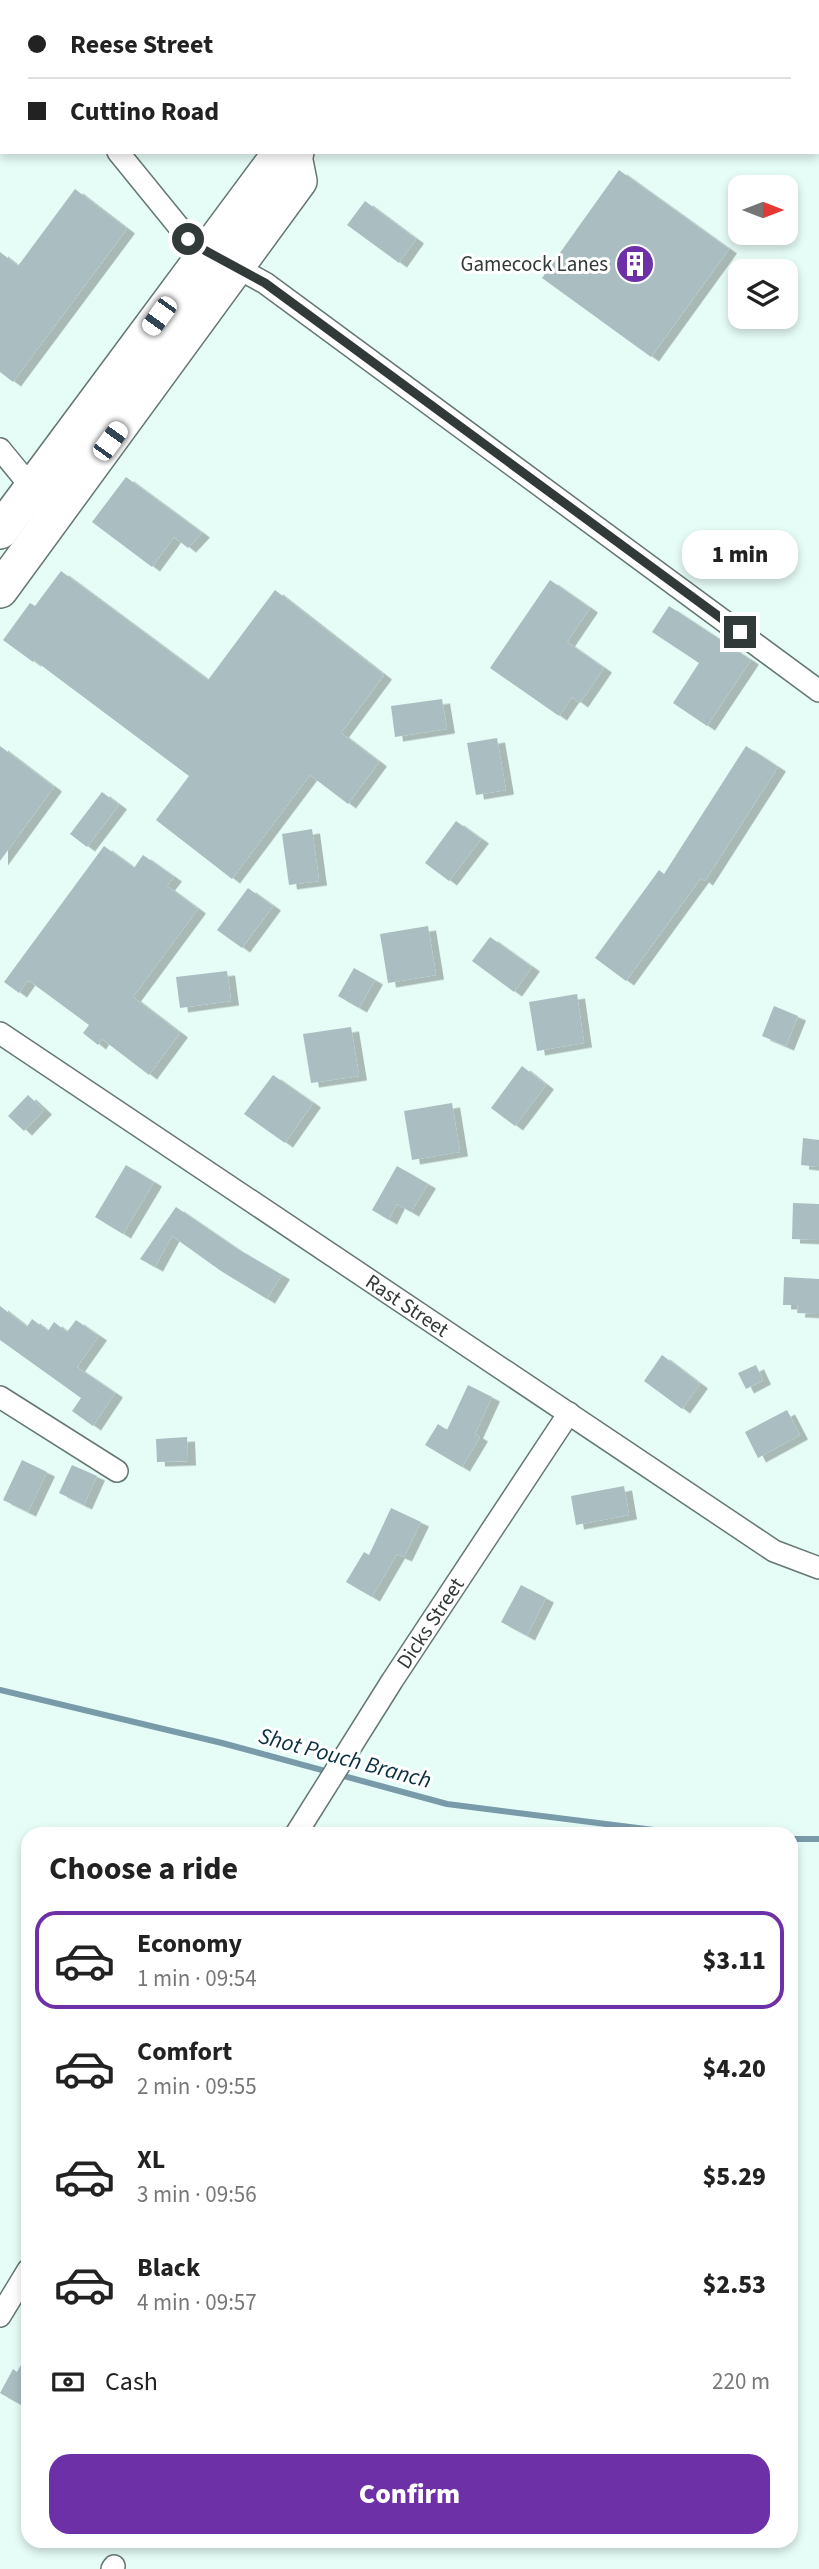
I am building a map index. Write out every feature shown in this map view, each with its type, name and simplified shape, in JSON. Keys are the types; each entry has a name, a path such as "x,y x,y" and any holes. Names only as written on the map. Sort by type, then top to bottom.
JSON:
{"main road":[{"path":"0,531 273,163 295,154 299,181 0,590"}],"street":[{"path":"120,154 192,243 265,283 819,691"},
{"path":"0,449 32,488 62,506"},
{"name":"Rast Street","path":"0,1033 774,1551 819,1567"},
{"path":"0,1396 117,1471"},
{"name":"Dicks Street","path":"300,1827 569,1413"},
{"path":"0,2316 21,2282"}],"building":[{"name":"Gamecock Lanes","path":"619,170 729,249 651,357 542,278"},
{"path":"75,189 127,229 13,382 0,372 0,252 18,266"},
{"path":"365,201 416,239 399,263 347,225"},
{"path":"126,477 202,533 188,548 174,537 152,567 92,522"},
{"path":"61,571 208,680 275,590 384,675 341,733 379,762 348,804 310,775 232,879 156,820 189,776 34,660 33,662 3,640 30,603 35,606"},
{"path":"550,580 590,608 567,642 604,668 580,703 572,697 559,716 490,668"},
{"path":"669,606 751,660 707,726 673,703 699,663 652,632"},
{"path":"442,699 447,729 395,737 391,706"},
{"path":"497,738 506,790 476,795 467,743"},
{"path":"0,746 54,787 0,861"},
{"path":"746,746 778,767 705,881 701,878 626,981 595,958 659,870 664,874"},
{"path":"102,792 119,805 87,847 70,834"},
{"path":"456,821 481,839 449,881 425,863"},
{"path":"312,829 319,881 289,885 282,834"},
{"path":"104,846 134,868 143,855 174,877 167,886 198,909 133,997 180,1033 149,1075 102,1039 98,1045 83,1033 89,1025 28,980 19,993 4,982"},
{"path":"248,888 273,906 242,948 217,930"},
{"path":"428,926 436,975 388,983 380,934"},
{"path":"490,937 532,967 514,992 472,961"},
{"path":"354,968 375,980 359,1008 338,996"},
{"path":"227,971 231,1001 180,1008 176,977"},
{"path":"577,994 584,1043 537,1051 529,1002"},
{"path":"774,1006 798,1016 786,1046 762,1036"},
{"path":"351,1027 359,1076 311,1083 303,1034"},
{"path":"522,1066 546,1085 515,1126 491,1108"},
{"path":"273,1075 313,1103 285,1143 244,1114"},
{"path":"28,1095 44,1110 24,1131 8,1116"},
{"path":"452,1103 460,1152 412,1160 404,1111"},
{"path":"803,1138 819,1140 819,1167 801,1165"},
{"path":"126,1165 154,1182 123,1234 95,1217"},
{"path":"397,1166 428,1184 411,1212 397,1204 389,1220 372,1210"},
{"path":"793,1203 819,1204 819,1240 792,1239"},
{"path":"176,1207 236,1248 282,1275 267,1299 172,1236 155,1267 140,1259"},
{"path":"784,1277 819,1279 819,1314 797,1313 798,1305 783,1305"},
{"path":"0,1306 27,1327 32,1319 48,1331 54,1322 67,1332 76,1320 99,1336 77,1367 115,1393 93,1426 72,1411 81,1398 0,1340"},
{"path":"662,1355 700,1384 682,1409 644,1381"},
{"path":"756,1365 763,1380 746,1389 738,1373"},
{"path":"468,1385 492,1397 475,1434 480,1437 462,1467 425,1445 438,1424 447,1430"},
{"path":"787,1410 800,1435 758,1458 745,1432"},
{"path":"187,1437 188,1461 157,1462 156,1439"},
{"path":"22,1460 47,1472 28,1512 3,1500"},
{"path":"72,1465 97,1476 84,1505 59,1493"},
{"path":"624,1486 629,1515 576,1525 571,1496"},
{"path":"391,1508 421,1522 404,1557 397,1554 372,1597 346,1582 364,1552 369,1555"},
{"path":"521,1585 546,1598 527,1636 501,1622"},
{"path":"21,2365 21,2405 0,2393 13,2369 17,2372"}],"waterway":[{"name":"Shot Pouch Branch","path":"0,1690 222,1743 447,1804 630,1827"},
{"name":"Shot Pouch Branch","path":"798,1839 819,1839"}],"place":[{"name":"Gamecock Lanes","path":"635,264"}],"route":[{"path":"188,239 265,283 740,632"}]}
